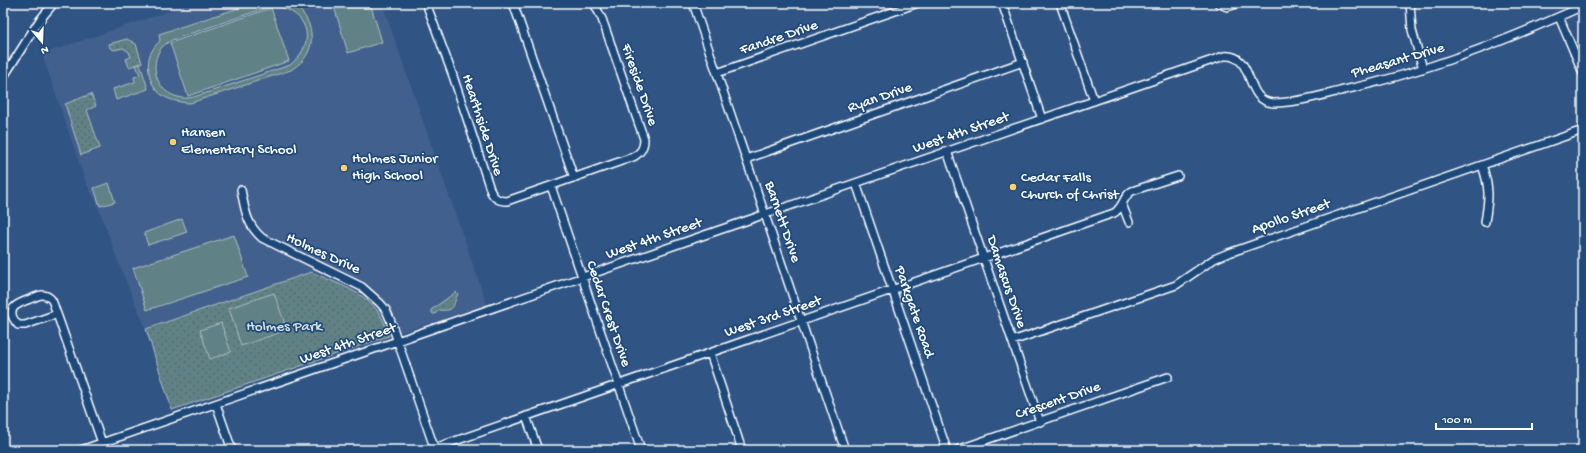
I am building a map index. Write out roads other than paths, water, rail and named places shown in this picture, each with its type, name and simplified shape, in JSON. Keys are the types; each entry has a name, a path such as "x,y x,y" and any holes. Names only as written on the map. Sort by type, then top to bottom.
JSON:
{"street":[{"path":"3,78 39,22 54,3"},
{"name":"Hearthside Drive","path":"426,3 453,76 492,196 498,200 507,201 550,186"},
{"path":"513,3 574,178"},
{"name":"Fireside Drive","path":"550,186 633,157 640,153 644,144 644,139 602,19 594,3"},
{"name":"Barnett Drive","path":"694,3 845,450"},
{"name":"Fandre Drive","path":"717,73 918,3"},
{"path":"1002,3 1042,119"},
{"path":"1061,3 1060,6 1094,101"},
{"path":"1218,3 1227,7 1240,3"},
{"path":"1410,3 1412,30 1423,69"},
{"name":"Pheasant Drive","path":"1237,58 1244,64 1253,88 1261,99 1270,103 1286,102 1396,78 1503,41 1583,6"},
{"path":"1559,17 1583,72"},
{"name":"West 4th Street","path":"81,450 1224,56 1237,58"},
{"name":"Ryan Drive","path":"746,158 1023,62"},
{"name":"Apollo Street","path":"1012,341 1176,285 1214,259 1226,254 1583,130"},
{"name":"Damascus Drive","path":"947,151 1040,422"},
{"path":"1482,165 1488,182 1489,192 1485,222"},
{"name":"West 3rd Street","path":"432,449 1114,213 1120,210 1127,194 1132,191 1178,176"},
{"name":"Parkgate Road","path":"856,183 947,450"},
{"name":"Cedar Crest Drive","path":"550,186 641,450"},
{"name":"Holmes Drive","path":"241,190 246,215 255,232 272,244 362,287 369,292 386,310 398,341 432,449"},
{"path":"1122,204 1129,222"},
{"path":"57,314 25,326 18,325 13,319 12,313 17,304 41,295 51,299 57,314 102,443"},
{"path":"710,353 742,450"},
{"name":"Crescent Drive","path":"957,450 1168,377"},
{"path":"216,404 232,450"},
{"path":"526,416 538,450"}],"place":[{"name":"Hansen Elementary School","path":"173,142"},
{"name":"Holmes Junior High School","path":"344,168"},
{"name":"Cedar Falls Church of Christ","path":"1013,187"}],"park label":[{"name":"Holmes Park","path":"284,327"}]}
